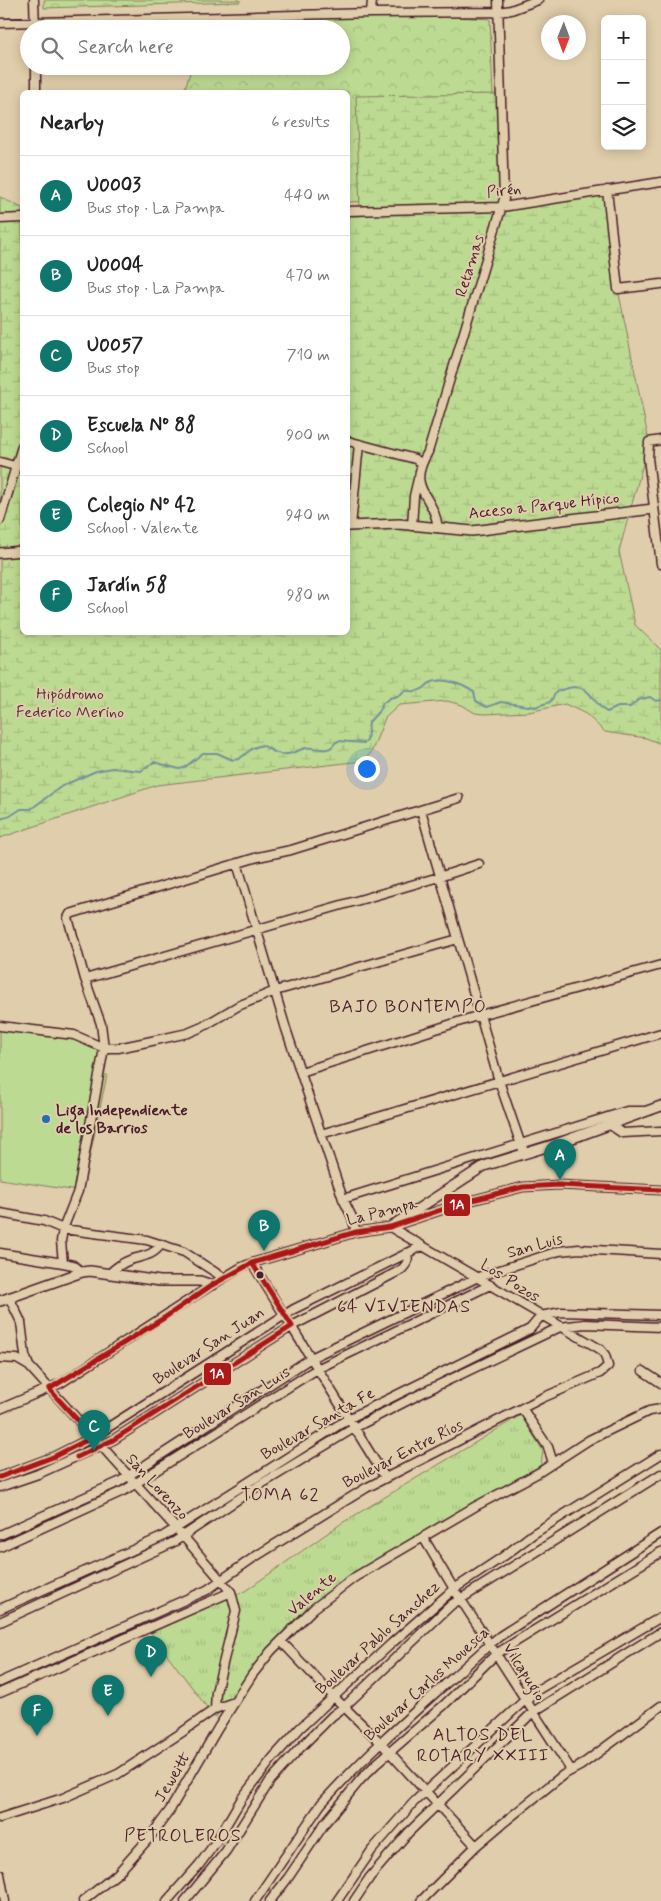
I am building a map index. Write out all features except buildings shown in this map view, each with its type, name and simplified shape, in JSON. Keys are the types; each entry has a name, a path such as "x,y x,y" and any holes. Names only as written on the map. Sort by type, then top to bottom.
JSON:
{"street":[{"path":"34,0 35,20"},
{"path":"371,14 372,0"},
{"name":"Retamas","path":"412,526 414,496 421,463 428,452 504,199 498,0"},
{"path":"203,20 499,12 511,10 538,0"},
{"path":"0,23 20,25"},
{"path":"36,75 36,90"},
{"name":"Pirén","path":"350,211 502,207 661,182"},
{"path":"607,190 618,289 661,284"},
{"path":"0,219 20,218"},
{"path":"661,440 649,442 648,468 657,508 661,564"},
{"path":"350,442 415,459 421,463"},
{"path":"350,518 359,444"},
{"path":"0,520 20,452"},
{"path":"0,462 15,466"},
{"path":"418,479 437,521 438,528"},
{"name":"Acceso a Parque Hípico","path":"350,526 399,524 472,531 491,530 657,508"},
{"path":"0,553 20,551"},
{"path":"63,1263 63,1229 78,1191 104,1048 102,1024 85,979 68,918 70,914 237,863 291,850 459,798"},
{"path":"421,810 499,1081 523,1149"},
{"path":"237,863 255,929 320,1134 356,1232"},
{"path":"85,979 479,864"},
{"path":"0,1026 74,1034 104,1048 118,1048 188,1033 238,1006 275,992 458,939"},
{"path":"301,1072 480,1015 661,965"},
{"path":"320,1134 661,1033"},
{"path":"343,1199 523,1149 556,1144 661,1106"},
{"path":"390,1227 479,1168 523,1149 628,1111 649,1111"},
{"path":"610,1125 622,1133 661,1131"},
{"name":"La Pampa","path":"0,1409 49,1389 164,1318 212,1285 252,1263 356,1232 390,1227 465,1202 523,1187 559,1185 661,1190"},
{"path":"0,1213 44,1221 63,1229 147,1240 184,1252 224,1278"},
{"name":"Los Pozos","path":"390,1227 600,1350 605,1355 608,1366"},
{"path":"109,1274 128,1261 157,1250 160,1244"},
{"name":"Boulevar San Juan","path":"0,1477 53,1457 93,1437 284,1314 422,1246"},
{"name":"San Luis","path":"478,1277 559,1251 579,1249 661,1254"},
{"path":"0,1253 73,1265 82,1272"},
{"name":"Boulevar San Juan","path":"0,1487 38,1474 101,1446 292,1326 402,1270 408,1260 407,1253"},
{"path":"252,1263 385,1477"},
{"path":"4,1299 82,1272 160,1281 200,1281 212,1285"},
{"name":"Boulevar San Luis","path":"0,1534 119,1482 311,1358 478,1277"},
{"name":"Boulevar San Luis","path":"0,1547 136,1484 318,1369 490,1284"},
{"name":"San Lorenzo","path":"4,1299 21,1322 25,1355 29,1366 184,1536 231,1592 236,1611 216,1692 215,1709"},
{"path":"541,1316 560,1312 661,1315"},
{"name":"Boulevar Santa Fe","path":"0,1610 162,1537 348,1419 530,1329 541,1316"},
{"name":"Boulevar Santa Fe","path":"0,1622 174,1542 258,1486 354,1428 430,1389 560,1327 585,1324 661,1327"},
{"path":"0,1358 17,1359 29,1366"},
{"name":"Boulevar Entre Ríos","path":"0,1682 207,1590 330,1509 385,1477 522,1408 600,1373 608,1366"},
{"path":"644,1371 661,1383"},
{"path":"522,1408 548,1447 553,1463"},
{"name":"Valente","path":"234,1702 252,1675 281,1641 313,1608 347,1582 553,1463 596,1436 649,1411 661,1408"},
{"name":"Boulevar Pablo Sanchez","path":"167,1901 199,1865 216,1842 254,1780 300,1728 392,1642 454,1589 533,1534 661,1454"},
{"name":"Boulevar Pablo Sanchez","path":"185,1901 226,1851 270,1781 332,1716 344,1707 451,1605 661,1474"},
{"name":"Boulevar Carlos Mouesca","path":"255,1901 321,1804 356,1766 490,1644 661,1533"},
{"name":"Vilcapugio","path":"422,1537 571,1770"},
{"name":"Boulevar Carlos Mouesca","path":"270,1901 335,1809 361,1779 389,1752 444,1705 496,1654 661,1552"},
{"path":"0,1693 231,1592"},
{"path":"336,1901 372,1850 425,1792 525,1700 539,1689 661,1617"},
{"path":"354,1901 370,1877 391,1852 533,1712 661,1632"},
{"path":"281,1641 381,1743 476,1846"},
{"path":"0,1818 63,1798 118,1774 215,1709 234,1702"},
{"name":"Jeweitt","path":"83,1901 118,1873 150,1837 174,1804 234,1702"},
{"path":"421,1901 476,1846 571,1770 580,1766 661,1706"},
{"path":"0,1874 5,1901"}],"green space":[{"path":"44,0 240,0 240,2 44,8"},
{"path":"426,15 490,19 497,197 350,202 350,90 185,90 189,75 350,75 350,20 288,20"},
{"name":"Hipódromo Federico Merino","path":"501,94 502,207 607,190 618,289 649,442 619,551 635,625 661,650 661,744 646,738 605,732 586,714 565,704 529,712 485,714 475,713 462,705 447,701 399,705 385,718 371,753 362,761 157,785 0,838 0,197 20,207 20,635 350,635 350,211 360,210 356,96"},
{"name":"Liga Independiente de los Barrios","path":"0,1026 53,1031 104,1048 100,1074 107,1075 83,1188 79,1187 78,1191 0,1179"},
{"path":"521,1415 543,1451 541,1465 356,1573 292,1622 259,1658 215,1718 151,1633 245,1591 342,1523"}],"waterway":[{"path":"0,819 10,816 21,809 31,809 62,786 96,771 112,768 141,771 154,762 179,769 184,768 203,753 217,753 233,760 239,759 253,748 262,745 276,753 291,754 306,748 329,749 338,741 364,743 367,741 369,722 379,711 383,703 390,698 400,695 405,690 419,690 435,681 453,682 464,687 474,692 476,701 487,707 501,702 535,707 550,702 557,691 575,687 582,688 590,694 603,710 607,712 618,707 630,707 638,700 650,697 656,701 661,700"}],"transit line":[{"name":"1A","path":"0,1477 53,1457 93,1437 49,1389 164,1318 212,1285 252,1263 356,1232 390,1227 465,1202 523,1187 559,1185 661,1190"},
{"name":"1A","path":"77,1457 113,1440 292,1326 252,1263"}],"place":[{"name":"Liga Independiente de los Barrios","path":"46,1119"},
{"name":"U0003","path":"560,1180"},
{"name":"U0004","path":"264,1251"},
{"name":"U0057","path":"94,1451"},
{"name":"Escuela Nº 88","path":"151,1677"},
{"name":"Colegio Nº 42","path":"108,1716"},
{"name":"Jardín 58","path":"37,1736"}],"district":[{"name":"BAJO BONTEMPO","path":"408,1007"},
{"name":"64 VIVIENDAS","path":"404,1307"},
{"name":"TOMA 62","path":"280,1495"},
{"name":"ALTOS DEL ROTARY XXIII","path":"483,1745"},
{"name":"PETROLEROS","path":"183,1836"}]}
